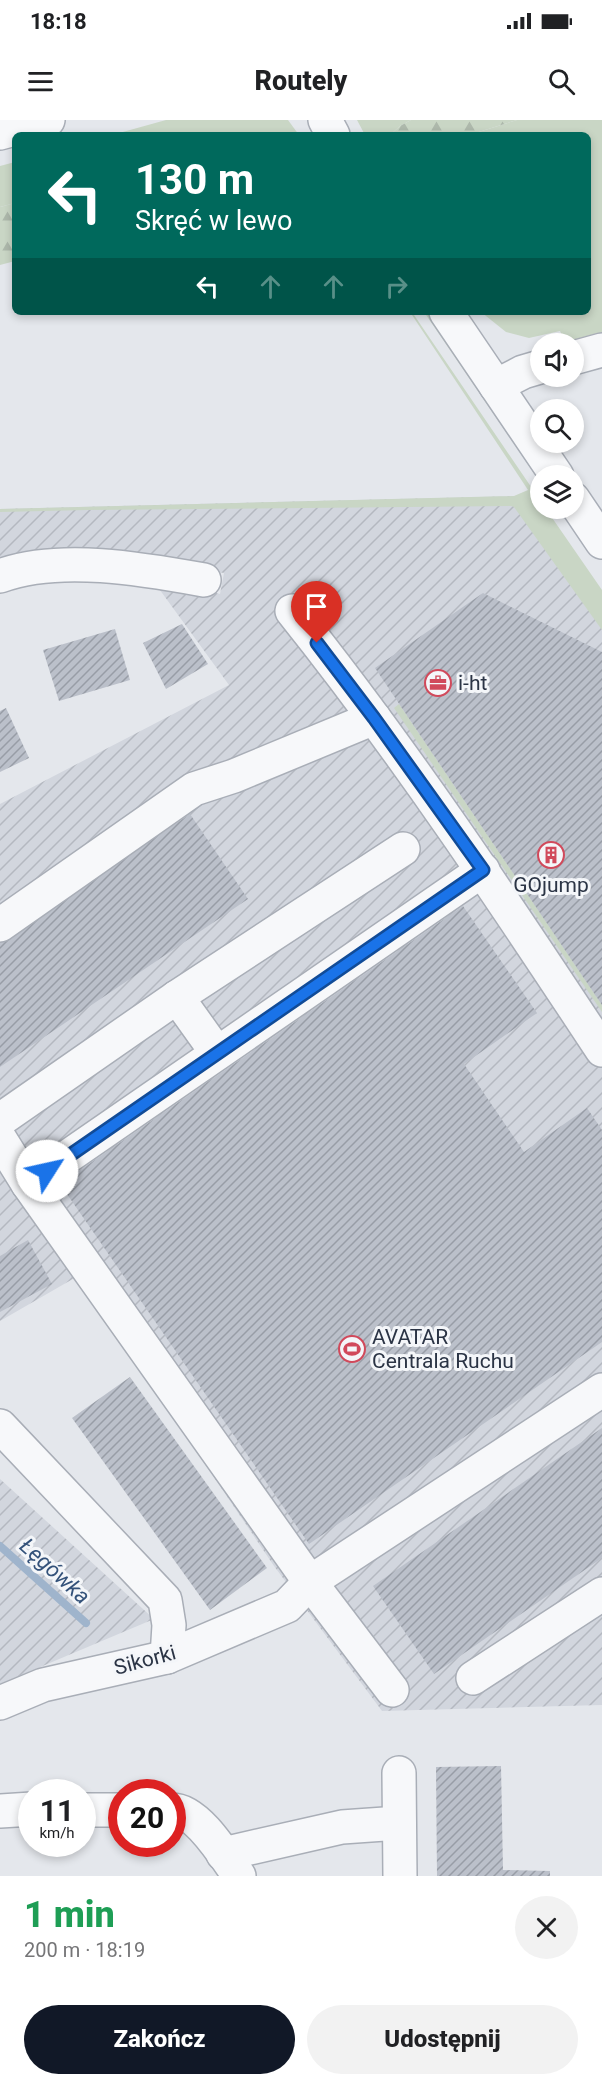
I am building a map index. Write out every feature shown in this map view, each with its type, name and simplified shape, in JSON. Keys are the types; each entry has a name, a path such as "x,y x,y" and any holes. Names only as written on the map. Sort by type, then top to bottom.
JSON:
{"street":[{"path":"0,132 48,120"},
{"path":"448,315 549,465"},
{"path":"584,355 602,350"},
{"path":"495,386 530,370"},
{"path":"584,515 602,542"},
{"path":"0,576 37,567 77,566 133,568 204,580"},
{"path":"292,611 374,718 483,870 602,1050"},
{"path":"0,925 194,789 234,776 374,718"},
{"path":"0,1120 177,997 403,849"},
{"path":"28,1184 483,870"},
{"path":"177,997 217,1053"},
{"path":"0,1139 28,1184 310,1582 392,1690"},
{"path":"310,1582 602,1390"},
{"path":"0,1426 165,1600 169,1625 167,1657"},
{"name":"Sikorki","path":"0,1703 43,1685 167,1657 287,1606 310,1582"},
{"path":"473,1678 602,1594"},
{"path":"399,1773 400,1876"},
{"path":"0,1811 18,1810"},
{"path":"186,1813 193,1816 231,1865 342,1827 399,1823"}],"shaded area":[{"path":"515,496 602,621 602,1705 382,1711 274,1566 78,1276 0,1321 0,804 229,685 157,586 193,587 220,594 224,573 151,561 0,565 0,509"},
{"path":"0,1479 154,1619 0,1684"}],"green space":[{"path":"166,120 288,120 297,132 123,132"},
{"path":"357,120 411,120 393,132 363,132"},
{"path":"411,120 517,120 479,132 393,132"},
{"path":"517,120 602,120 602,332 584,337 584,333 561,333 560,331 530,333 529,338 506,332 485,315 591,315 591,132 479,132"},
{"path":"12,163 12,204 0,207 0,166"},
{"path":"12,204 12,262 0,265 0,207"},
{"path":"412,315 530,485 530,519 553,519 602,590 602,630 514,507 511,506 0,512 0,509 514,496 528,490"},
{"path":"426,315 429,315 532,465 530,467"},
{"path":"399,704 602,1005 602,1012 394,708"}],"building":[{"name":"GOjump","path":"483,593 602,652 602,1005 375,668"},
{"path":"182,624 208,664 166,689 143,643"},
{"path":"115,629 130,680 59,701 43,650"},
{"path":"6,708 29,758 0,772 0,711"},
{"path":"190,814 248,899 0,1067 0,942"},
{"path":"463,906 537,1013 464,1064 524,1152 587,1108 602,1130 602,1342 309,1544 60,1184"},
{"path":"28,1240 52,1284 0,1312 0,1256"},
{"path":"130,1377 267,1568 210,1610 72,1418"},
{"path":"602,1428 602,1558 434,1674 373,1586"},
{"path":"501,1766 503,1870 550,1871 550,1876 437,1876 436,1767"}],"waterway":[{"name":"Łęgówka","path":"0,1546 86,1623"}],"place":[{"name":"i-ht","path":"438,683"},
{"name":"GOjump","path":"551,855"},
{"name":"AVATAR Centrala Ruchu","path":"352,1349"}],"route":[{"path":"47,1171 483,870 342,674 317,643"}]}
